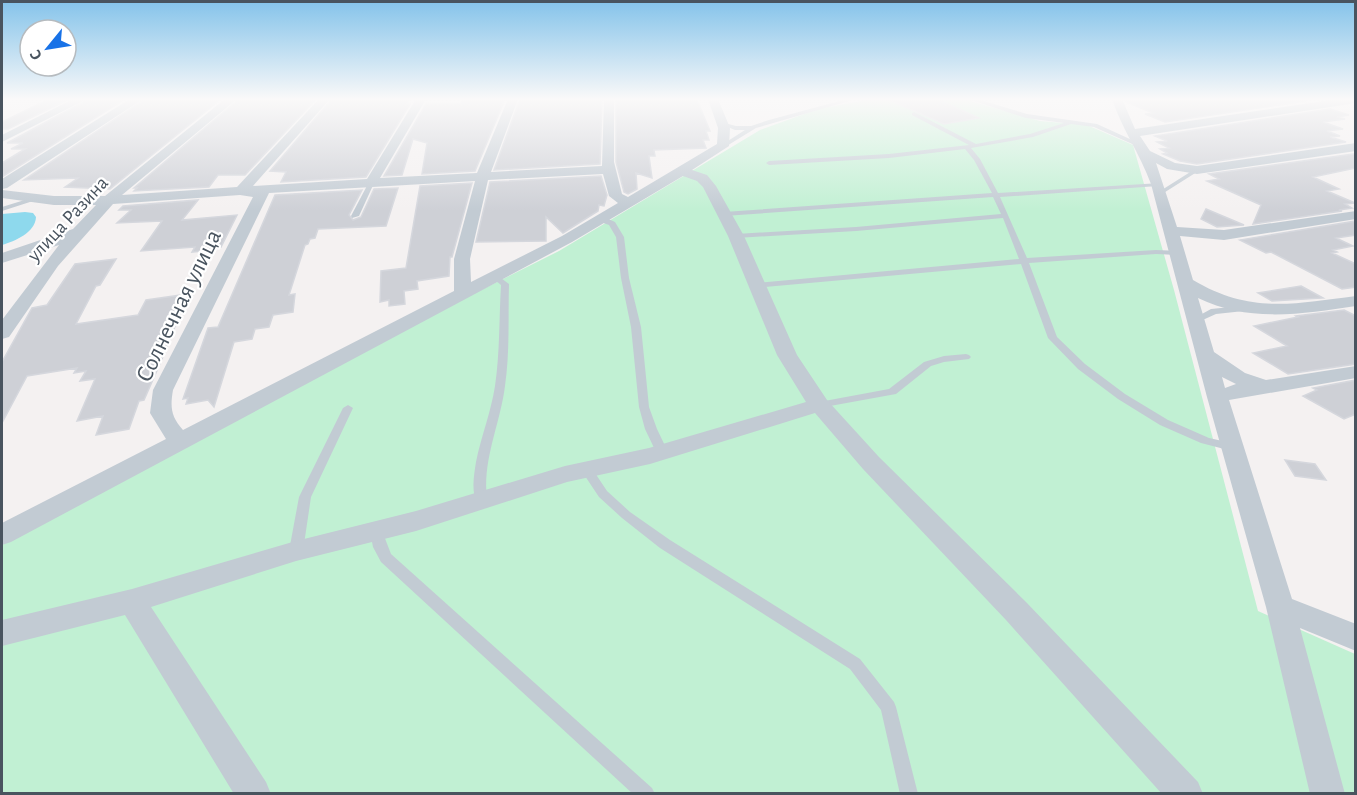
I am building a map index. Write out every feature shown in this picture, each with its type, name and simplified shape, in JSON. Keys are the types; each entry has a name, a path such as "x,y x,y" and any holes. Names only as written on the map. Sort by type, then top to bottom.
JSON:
{"street":[{"path":"2,185 79,136"},
{"name":"улица Разина","path":"2,333 28,293 82,228 111,198 187,136"},
{"path":"242,190 291,136"},
{"path":"372,181 399,136"},
{"path":"463,292 462,259 483,175 498,136"},
{"path":"609,136 609,170 613,192 620,200 629,202"},
{"path":"2,535 601,219 723,146 725,136"},
{"path":"1138,136 1178,253 1217,397 1280,607 1328,794"},
{"path":"1141,141 1151,136"},
{"path":"1141,141 1172,166 1197,170 1356,147"},
{"path":"2,194 31,200 111,198 372,181 609,170"},
{"path":"682,171 706,181 736,236 787,355 819,405 871,463 1016,611 1186,794"},
{"name":"Солнечная улица","path":"181,441 162,420 159,406 163,390 264,189"},
{"path":"242,190 252,196 252,210"},
{"path":"1160,196 1187,224 1217,235"},
{"path":"1171,231 1217,235 1356,215"},
{"path":"2,258 65,238 82,228"},
{"path":"38,247 54,246 60,248 61,251"},
{"path":"462,267 474,277 494,276"},
{"path":"1186,283 1208,297 1247,309 1285,310 1356,301"},
{"path":"1205,354 1219,367 1236,377 1270,386"},
{"path":"1217,397 1236,390 1356,372"},
{"path":"2,633 132,601 296,551 376,532 587,470 662,452 819,405"},
{"path":"132,601 254,794"},
{"path":"1280,607 1356,638"}],"lane":[{"path":"723,146 739,136"},
{"path":"952,136 971,147 976,155 1023,261 1053,338 1080,365 1130,401 1200,439 1232,447"},
{"path":"769,163 874,157 971,147 1030,136"},
{"path":"1127,136 1141,141"},
{"path":"724,214 995,195 1160,196 1197,170"},
{"path":"355,216 372,181"},
{"path":"2,209 31,200"},
{"path":"736,236 856,229 1004,216"},
{"path":"601,219 612,224 620,237 625,278 636,327 644,407 662,452"},
{"path":"757,286 1023,261 1156,252 1178,253"},
{"path":"481,500 480,486 487,439 500,384 505,284 494,276"},
{"path":"1196,320 1214,311 1247,309"},
{"path":"819,405 892,392 903,387 923,367 945,359 966,357"},
{"path":"296,551 305,497 348,408"},
{"path":"587,470 603,494 649,532 855,664 888,706 909,794"},
{"path":"376,532 386,558 646,794"}],"green space":[{"path":"750,136 1113,136 1133,145 1174,290 1258,611 1355,654 1355,793 2,794 2,545 459,301 559,251"}],"water":[{"path":"33,213 36,217 32,228 18,239 2,245 2,214"}],"building":[{"path":"20,136 66,136 2,177 2,163 25,149 11,149 23,143 7,143"},
{"path":"90,136 175,136 110,189 65,187 78,178 24,180"},
{"path":"195,136 281,136 245,175 218,175 209,187 134,191 137,188 134,188"},
{"path":"300,136 391,136 366,177 281,182 286,172 270,171"},
{"path":"407,136 490,136 475,171 422,174 427,143 413,139 402,175 384,176"},
{"path":"506,136 601,136 600,164 494,170"},
{"path":"616,136 708,136 709,140 703,140 706,148 654,150 655,156 649,156 652,178 636,173 637,189 628,194 624,192 616,162"},
{"path":"1155,136 1339,136 1330,137 1346,142 1197,164 1180,161 1163,154 1167,153 1160,149 1169,148 1157,142 1167,141"},
{"path":"1356,155 1356,168 1313,177 1339,189 1327,191 1355,203 1345,204 1352,208 1339,210 1342,211 1253,224 1261,205 1207,181 1219,179 1209,174"},
{"path":"601,176 607,195 604,206 599,205 598,211 563,233 546,217 546,241 476,242 490,182"},
{"path":"472,183 452,257 450,257 449,276 417,281 418,289 404,291 405,304 389,306 389,300 380,302 381,271 406,268 420,186"},
{"path":"398,188 386,226 318,229 315,238 310,239 305,245 289,295 295,294 293,312 273,315 269,327 255,329 252,339 234,342 214,407 208,400 186,404 188,398 183,399 208,328 218,327 275,195 362,190 349,215 353,220 361,217 374,189"},
{"path":"198,200 182,220 237,215 221,247 214,245 212,250 192,252 195,247 141,251 162,221 117,223 131,210 119,210 123,206"},
{"path":"1206,209 1244,225 1217,227 1201,219"},
{"path":"1356,221 1356,235 1336,238 1353,246 1333,250 1337,252 1332,253 1356,264 1356,287 1342,289 1271,252 1266,253 1240,240"},
{"path":"116,259 100,285 96,286 76,324 138,315 146,300 188,294 162,359 144,400 139,401 129,429 96,435 103,416 77,421 95,379 80,381 86,371 74,373 77,368 27,376 2,423 2,362 32,308 47,305 75,264"},
{"path":"1301,286 1323,298 1272,301 1258,293"},
{"path":"1344,310 1356,316 1356,364 1288,374 1253,353 1287,346 1254,326 1298,317 1296,316"},
{"path":"1356,380 1356,414 1344,419 1303,396 1317,390 1313,388"},
{"path":"1285,460 1315,464 1326,480 1295,476"}]}
